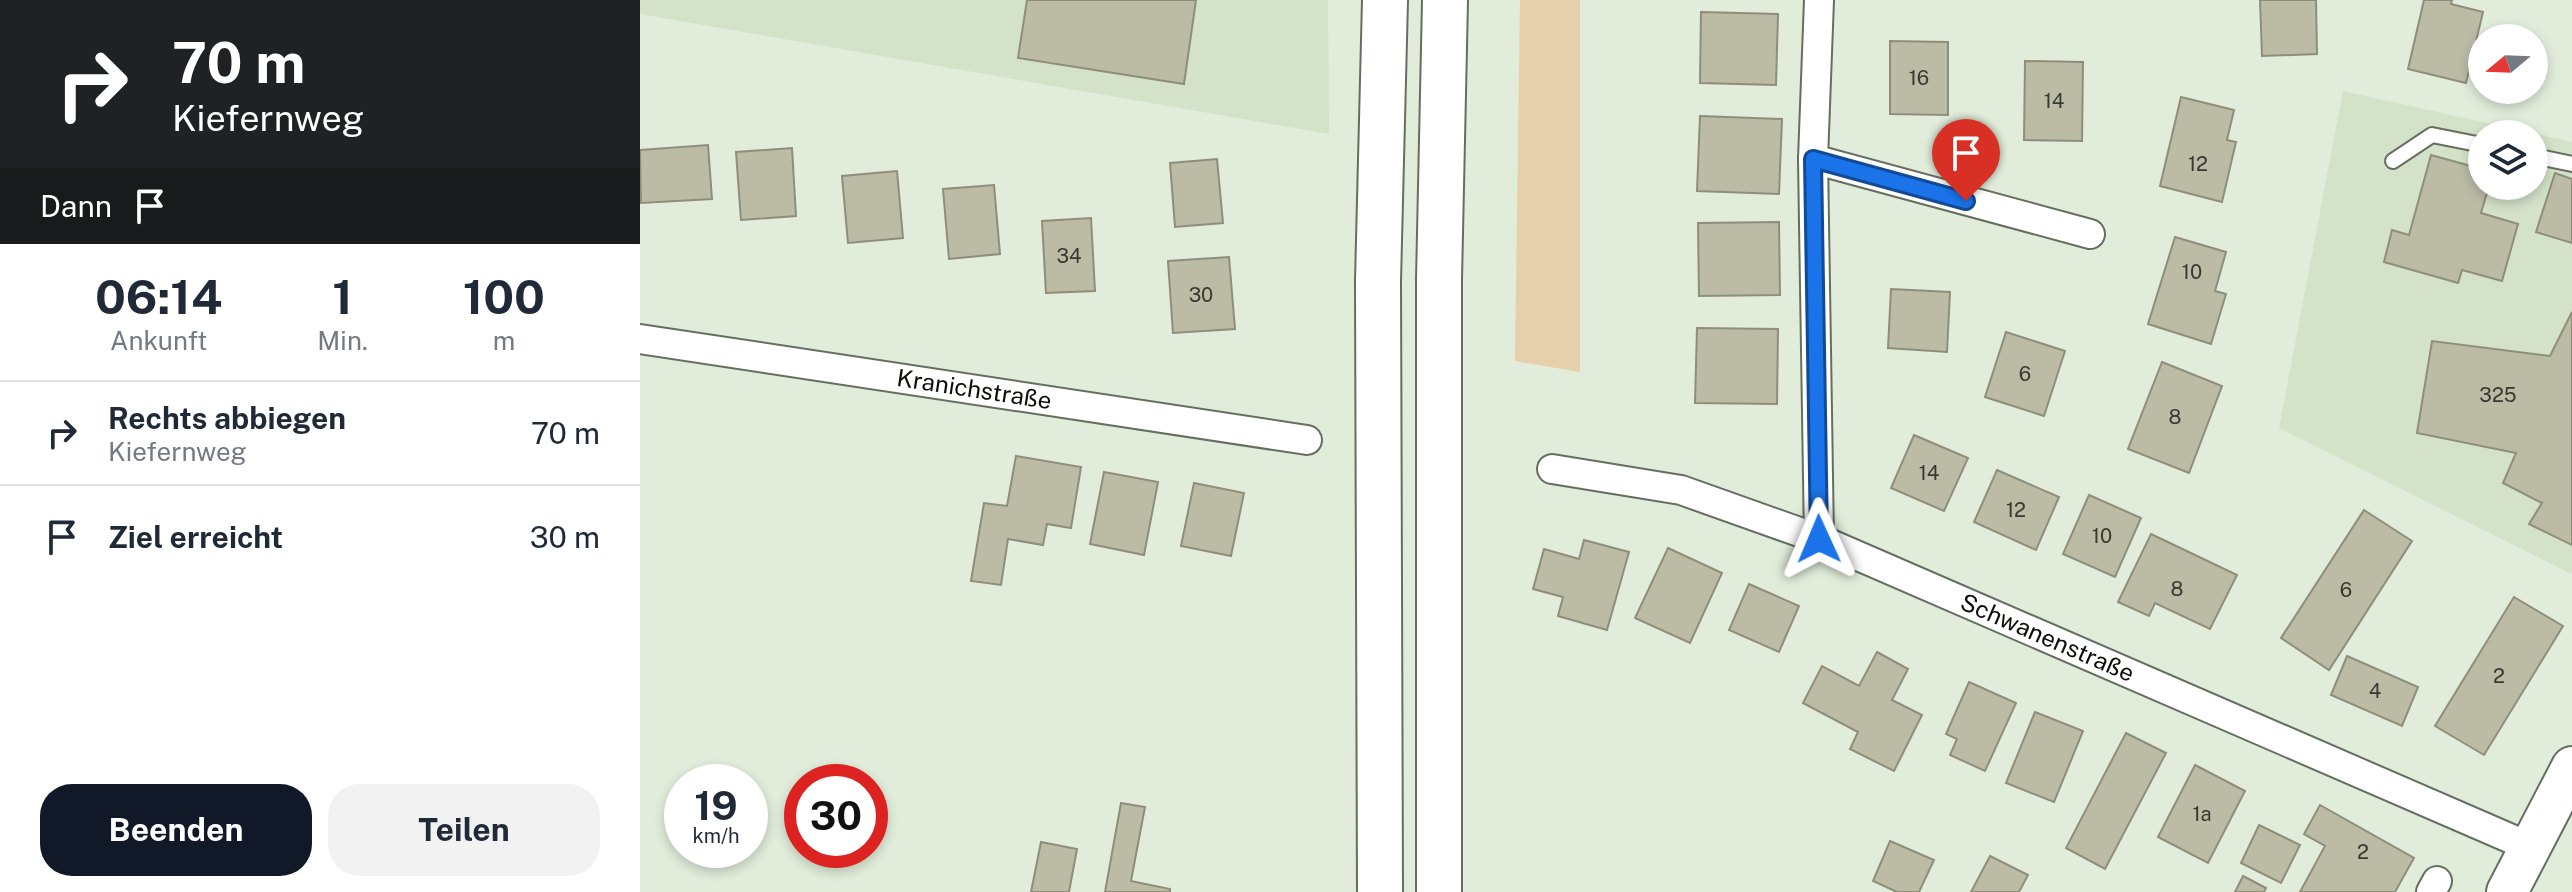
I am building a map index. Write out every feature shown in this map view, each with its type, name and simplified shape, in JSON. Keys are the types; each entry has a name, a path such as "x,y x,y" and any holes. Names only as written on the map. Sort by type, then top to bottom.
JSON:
{"highway":[{"path":"1380,892 1378,281 1385,0"},
{"path":"1439,892 1439,280 1445,0"}],"main road":[{"path":"2507,892 2572,767"}],"street":[{"path":"1819,0 1813,159 1819,539"},
{"path":"1813,159 2090,234"},
{"name":"Kranichstraße","path":"640,339 1307,440"},
{"name":"Schwanenstraße","path":"1552,469 1681,490 1819,539 2530,847"}],"lane":[{"path":"2393,161 2432,135 2468,142"},
{"path":"2548,159 2572,164"}],"shaded area":[{"path":"640,0 1328,0 1329,134 640,14"},
{"path":"1520,0 1580,0 1580,372 1515,361"},
{"path":"2343,91 2473,120 2468,120 2468,200 2548,200 2548,137 2572,142 2572,574 2279,428"}],"building":[{"path":"1027,0 1196,0 1184,84 1018,58"},
{"path":"2260,0 2316,0 2317,54 2262,56"},
{"path":"2424,0 2452,0 2451,4 2483,12 2480,24 2468,24 2466,83 2408,69"},
{"path":"1701,12 1778,14 1776,85 1700,83"},
{"path":"1890,41 1948,42 1948,115 1890,114"},
{"path":"2025,61 2083,62 2082,141 2024,140"},
{"path":"2181,97 2234,110 2227,140 2236,142 2222,202 2160,186"},
{"path":"1700,116 1782,119 1779,194 1697,191"},
{"path":"708,145 712,199 641,203 640,150"},
{"path":"792,148 796,216 741,220 736,152"},
{"path":"2431,155 2468,165 2468,200 2485,200 2481,213 2518,224 2502,281 2462,270 2458,283 2384,262 2392,230 2409,235"},
{"path":"1217,159 1223,223 1175,227 1170,163"},
{"path":"897,171 903,238 848,243 842,176"},
{"path":"2555,173 2572,179 2572,243 2536,232"},
{"path":"994,185 1000,254 949,259 943,189"},
{"path":"1091,218 1095,291 1046,293 1042,221"},
{"path":"1779,222 1780,295 1699,296 1698,223"},
{"path":"2175,237 2226,252 2215,291 2226,294 2211,344 2148,324"},
{"path":"1229,257 1235,329 1173,333 1168,261"},
{"path":"1891,289 1950,292 1947,352 1888,348"},
{"path":"2572,312 2572,545 2529,524 2542,503 2503,483 2516,453 2417,433 2432,341 2550,356"},
{"path":"1697,328 1778,329 1777,404 1695,403"},
{"path":"2006,332 2065,351 2044,416 1985,397"},
{"path":"2162,362 2222,386 2189,473 2128,449"},
{"path":"1914,435 1968,458 1944,511 1891,488"},
{"path":"1016,456 1081,467 1071,528 1047,524 1043,545 1008,539 1001,585 971,581 984,503 1007,506"},
{"path":"1997,470 2059,497 2036,550 1974,522"},
{"path":"1104,472 1158,482 1144,555 1090,544"},
{"path":"1194,483 1244,493 1231,556 1181,546"},
{"path":"2089,495 2141,518 2115,577 2063,554"},
{"path":"2364,510 2412,541 2329,670 2281,638"},
{"path":"2151,534 2237,575 2210,629 2155,603 2149,616 2118,602"},
{"path":"1584,540 1629,552 1607,630 1558,616 1563,597 1533,589 1544,549 1579,559"},
{"path":"1668,548 1722,573 1690,643 1635,618"},
{"path":"1749,584 1799,606 1779,652 1729,630"},
{"path":"2514,597 2563,626 2484,755 2435,726"},
{"path":"1877,652 1908,669 1892,700 1922,715 1894,771 1850,749 1858,732 1803,703 1822,666 1859,686"},
{"path":"2347,656 2418,687 2402,726 2331,695"},
{"path":"1969,682 2016,703 1985,771 1950,755 1957,739 1946,734"},
{"path":"2035,712 2083,731 2054,802 2006,783"},
{"path":"2126,733 2166,753 2105,869 2066,848"},
{"path":"2195,765 2245,791 2208,863 2158,837"},
{"path":"1121,803 1145,807 1131,881 1170,889 1170,892 1105,892"},
{"path":"2320,805 2414,858 2395,892 2300,892 2325,846 2304,834"},
{"path":"2259,825 2300,845 2281,883 2241,863"},
{"path":"1890,841 1934,860 1919,892 1897,892 1873,881"},
{"path":"1041,842 1077,849 1069,892 1031,892"},
{"path":"1990,856 2028,875 2019,892 1971,892"},
{"path":"2243,876 2266,888 2264,892 2235,892"}],"route":[{"path":"1819,539 1813,159 1966,201"}]}
